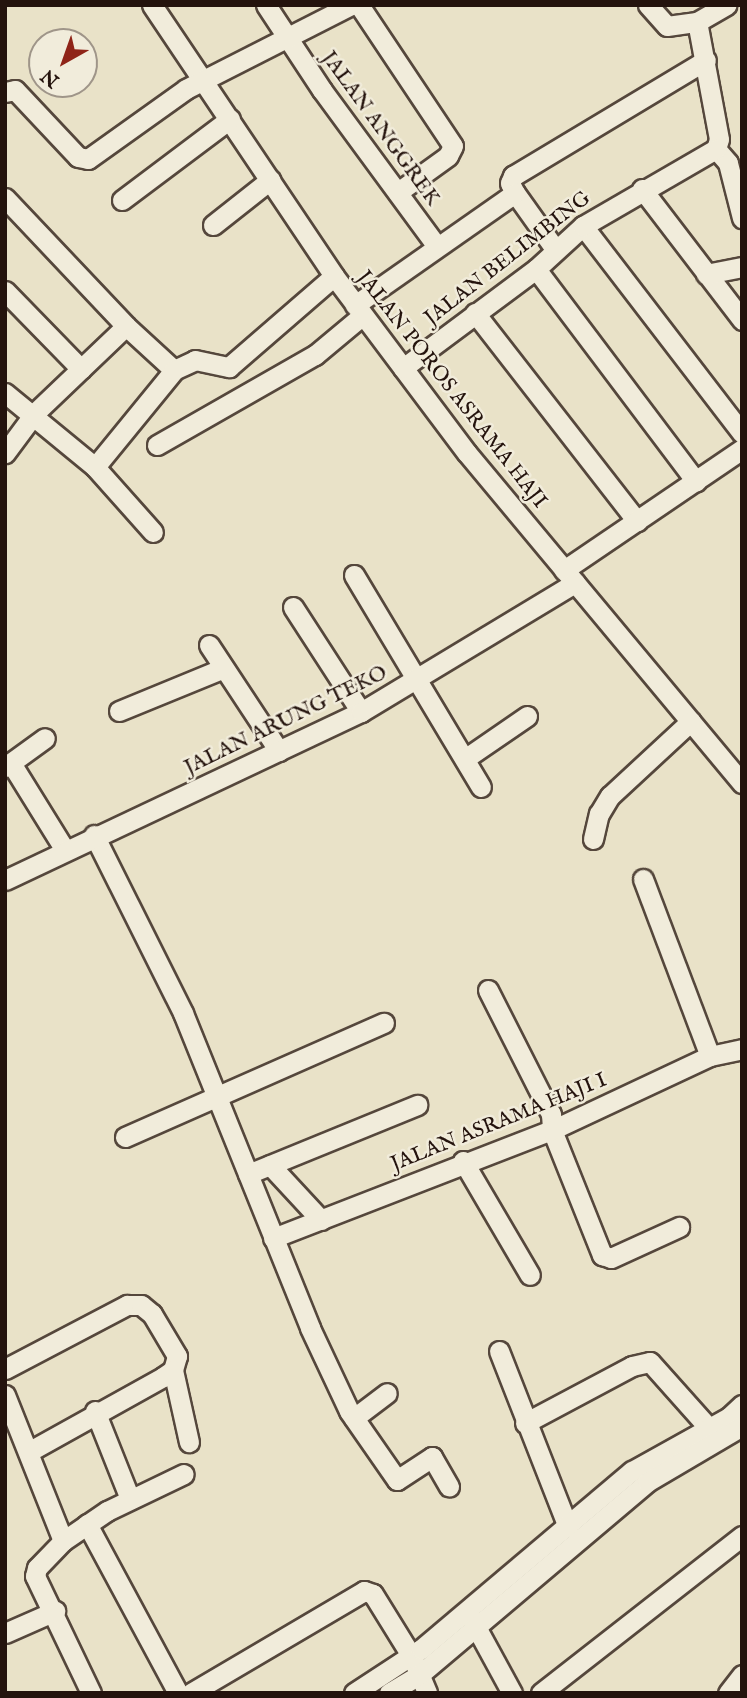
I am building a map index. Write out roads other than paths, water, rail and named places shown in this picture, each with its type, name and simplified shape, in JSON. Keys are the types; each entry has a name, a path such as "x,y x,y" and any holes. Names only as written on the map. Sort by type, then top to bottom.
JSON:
{"street":[{"name":"JALAN POROS ASRAMA HAJI","path":"152,5 359,310 570,577 742,783"},
{"name":"JALAN ANGGREK","path":"266,5 287,40 436,245"},
{"path":"5,92 15,90 82,161 161,104 351,5"},
{"path":"359,5 453,146 448,156 398,192"},
{"path":"648,5 667,26 697,22 727,5"},
{"path":"697,22 719,139 716,149 728,163 742,218"},
{"path":"555,249 510,183 521,170 706,60"},
{"path":"122,200 229,119"},
{"name":"JALAN BELIMBING","path":"403,368 536,269 583,226 642,189 716,149"},
{"path":"213,225 270,180"},
{"path":"642,189 742,320"},
{"path":"157,445 314,355 359,310 436,245 515,193"},
{"path":"5,198 126,326 174,370"},
{"path":"583,226 742,433"},
{"path":"706,274 742,267"},
{"path":"536,269 696,481"},
{"path":"95,467 174,370 195,360 229,367 334,276"},
{"path":"5,291 81,369"},
{"path":"475,313 637,521"},
{"path":"5,453 34,414 126,326"},
{"path":"5,393 34,414 95,467 153,532"},
{"name":"JALAN ARUNG TEKO","path":"10,871 65,850 279,751 362,712 419,681 570,577 637,521 661,512 696,481 742,449"},
{"path":"354,575 481,787"},
{"path":"293,607 362,712"},
{"path":"209,645 279,751"},
{"path":"119,711 224,668"},
{"path":"466,758 527,716"},
{"path":"593,839 599,814 610,796 691,721"},
{"path":"45,738 8,765 65,850"},
{"path":"94,835 183,1013 273,1238 354,1419 397,1480 432,1457 449,1486"},
{"path":"643,879 710,1056"},
{"path":"488,990 549,1110 552,1130 602,1255 611,1258 679,1227"},
{"path":"125,1137 384,1023"},
{"name":"JALAN ASRAMA HAJI I","path":"273,1238 463,1161 552,1130 710,1056 742,1049"},
{"path":"248,1174 417,1105"},
{"path":"463,1161 530,1275"},
{"path":"270,1165 321,1220"},
{"path":"5,1369 116,1310 136,1304 152,1314 167,1335 177,1356 173,1370 189,1442"},
{"path":"499,1351 568,1527"},
{"path":"525,1423 632,1366 650,1362 715,1435"},
{"path":"28,1452 95,1411 173,1370"},
{"path":"354,1419 387,1393"},
{"path":"5,1395 63,1541"},
{"path":"95,1411 130,1499"},
{"path":"472,1618 632,1471 689,1449 739,1422"},
{"path":"389,1693 415,1666 472,1618 689,1449"},
{"path":"91,1693 35,1571 63,1541 87,1524 130,1499 184,1474"},
{"path":"87,1524 178,1693"},
{"path":"541,1693 742,1535"},
{"path":"191,1693 364,1591 373,1594 415,1666 427,1693"},
{"path":"5,1633 55,1611"},
{"path":"472,1618 512,1693"},
{"path":"355,1693 415,1666"},
{"path":"728,1693 742,1675"}]}
